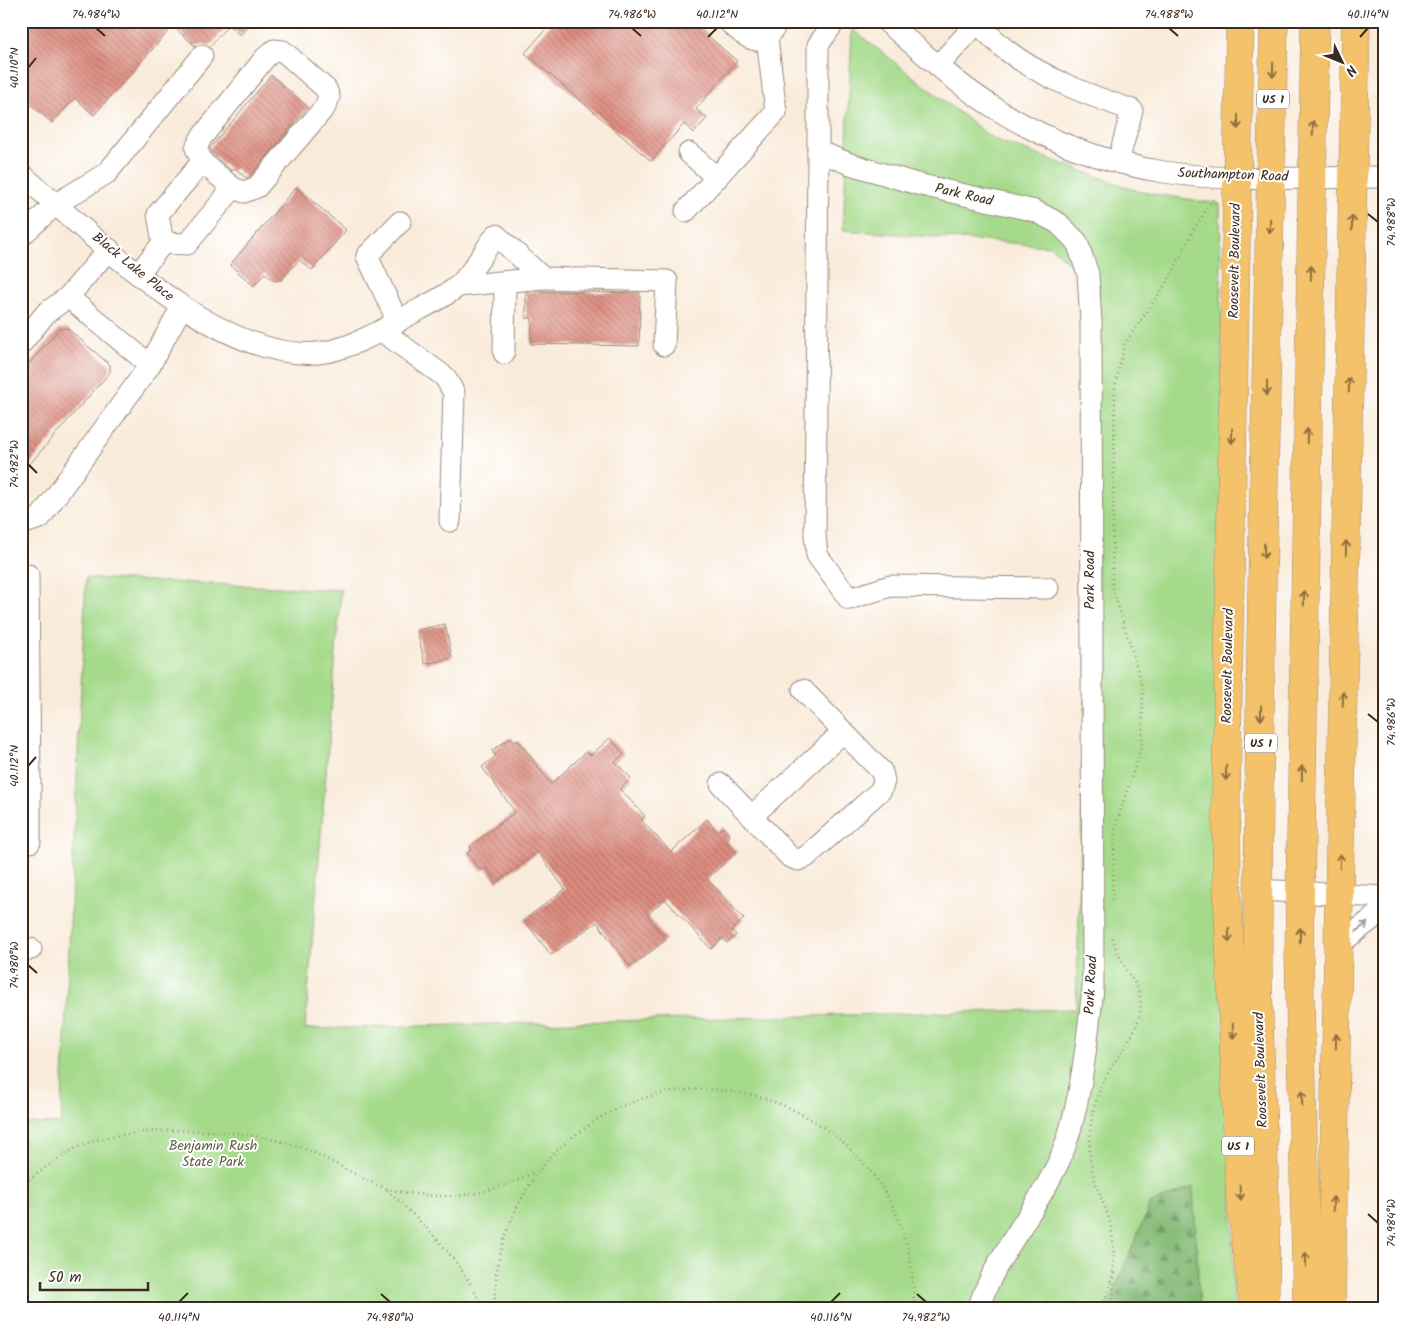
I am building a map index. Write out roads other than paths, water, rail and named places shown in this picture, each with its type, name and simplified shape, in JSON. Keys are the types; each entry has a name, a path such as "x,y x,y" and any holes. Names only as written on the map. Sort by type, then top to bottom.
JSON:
{"highway":[{"name":"Roosevelt Boulevard","path":"1240,21 1226,801 1227,880 1240,1196 1254,1309"},
{"name":"Roosevelt Boulevard","path":"1264,1309 1266,1193 1260,1035 1258,890 1274,21"},
{"path":"1307,1309 1300,1031 1300,892 1316,21"},
{"path":"1331,1309 1356,21"}],"street":[{"path":"728,21 745,36 755,40 771,29"},
{"path":"835,21 818,45 815,536 817,554 849,599 890,586 1048,588"},
{"name":"Southampton Road","path":"886,21 938,66 978,97 1021,124 1068,145 1118,162 1186,175 1384,177"},
{"path":"938,66 978,22 1006,50 1043,72 1084,93 1132,110 1118,162"},
{"path":"686,211 776,112 771,29"},
{"path":"274,50 283,51 326,89 327,102 256,187 244,192 233,188 202,162 196,148 201,138 265,58 274,50"},
{"path":"21,236 56,204 107,173 202,56"},
{"name":"Park Road","path":"818,151 850,164 917,184 1034,211 1058,223 1077,242 1088,274 1091,322 1093,989 1087,1042 1071,1122 1060,1160 984,1291 978,1309"},
{"path":"689,153 717,178"},
{"path":"138,274 163,243 158,214 202,162"},
{"name":"Black Lake Place","path":"21,174 138,274 182,306 206,322 263,347 299,353 320,353 384,330 458,286"},
{"path":"163,243 186,244 233,188"},
{"path":"400,222 367,256 384,330 445,377 454,393 450,521"},
{"path":"458,286 496,235 543,278"},
{"path":"21,344 46,313 68,297 109,249"},
{"path":"458,286 543,278 667,281 664,345"},
{"path":"504,353 505,282"},
{"path":"68,297 150,365"},
{"path":"21,524 40,518 150,365 182,306"},
{"path":"21,575 28,575 26,786 30,842 21,842"},
{"path":"721,784 790,857 798,860 806,857 881,790 884,781 882,772 803,690"},
{"path":"752,816 843,732"},
{"path":"1258,890 1384,897"},
{"path":"1338,945 1384,908"}],"park label":[{"name":"Benjamin Rush State Park","path":"213,1154"}]}
